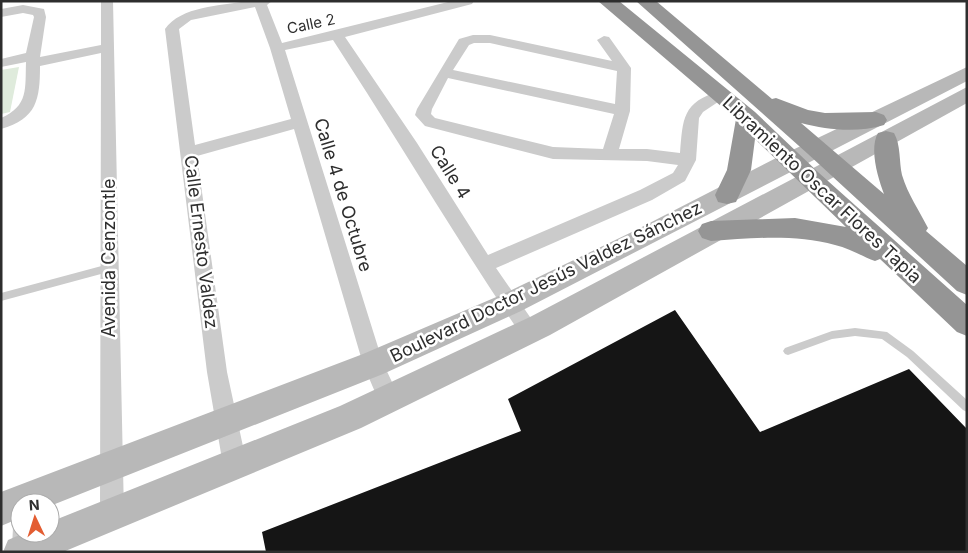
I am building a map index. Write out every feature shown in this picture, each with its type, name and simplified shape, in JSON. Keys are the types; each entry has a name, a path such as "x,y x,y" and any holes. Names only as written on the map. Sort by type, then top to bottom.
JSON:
{"highway":[{"name":"Libramiento Oscar Flores Tapia","path":"607,1 747,117 810,179 967,323"},
{"name":"Libramiento Oscar Flores Tapia","path":"646,1 742,86 816,148 967,283"},
{"path":"742,86 808,118 881,129 888,173 893,188 906,214 935,256"},
{"path":"727,195 739,170 747,117"},
{"path":"711,231 781,228 832,232 861,242 900,263"}],"main road":[{"name":"Boulevard Doctor Jesús Valdez Sánchez","path":"19,552 235,466 389,398 529,330 835,166 881,129 967,73"},
{"name":"Boulevard Doctor Jesús Valdez Sánchez","path":"45,493 373,364 511,303 727,195 816,148 881,129 967,94"}],"street":[{"name":"Avenida Cenzontle","path":"107,1 110,467 112,514"},
{"name":"Calle 2","path":"277,48 337,35 468,1"},
{"path":"179,21 263,2"},
{"name":"Calle 4 de Octubre","path":"263,2 373,364 389,398"},
{"path":"1,13 23,9 39,12 40,17 33,57 33,97 20,114 1,124"},
{"name":"Calle Ernesto Valdez","path":"179,21 172,29 190,152 217,372 235,466"},
{"name":"Calle 4","path":"337,35 484,265 529,330"},
{"path":"624,68 490,39 473,39 464,42 428,102 423,115 430,122 554,153 575,156 610,154 647,155 688,160"},
{"path":"604,40 624,68 622,111 610,154"},
{"path":"1,63 106,43"},
{"path":"445,74 622,111"},
{"path":"484,265 669,184 679,177 688,160 691,117 698,108 720,96"},
{"path":"190,152 300,122"}],"lane":[{"path":"1,297 109,268"},
{"path":"788,352 832,335 855,332 884,335 910,354 967,407"}],"green space":[{"path":"19,67 10,112 1,114 1,70"}],"building":[{"path":"675,310 760,432 909,369 967,429 967,552 266,552 262,532 521,431 508,399"}]}
